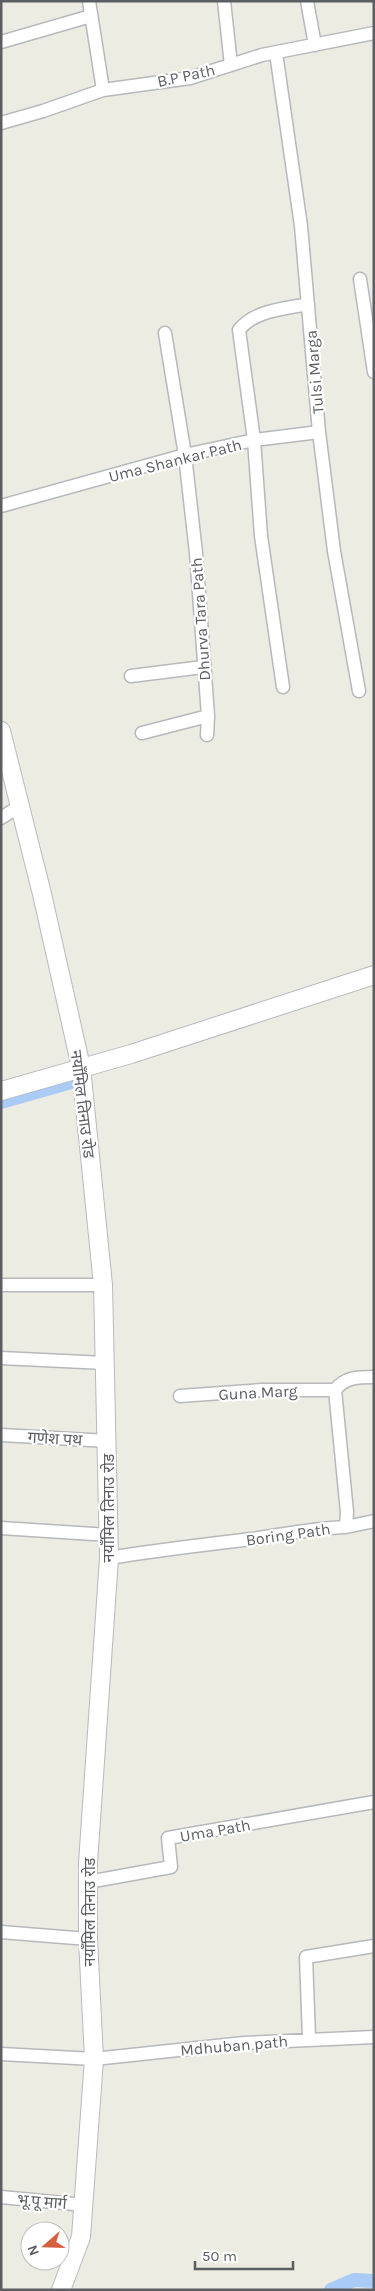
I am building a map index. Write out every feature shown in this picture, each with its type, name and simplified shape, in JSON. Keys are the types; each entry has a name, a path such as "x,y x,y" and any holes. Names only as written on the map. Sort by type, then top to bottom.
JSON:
{"street":[{"path":"89,1 103,90"},
{"path":"224,1 231,65"},
{"path":"308,1 315,45"},
{"path":"1,42 92,16"},
{"name":"B.P Path","path":"1,123 43,112 103,90 190,78 276,53 374,34"},
{"name":"Tulsi Marga","path":"276,53 301,226 319,432 334,551 359,691"},
{"path":"360,279 374,372"},
{"path":"308,304 256,316 246,321 239,330 254,440 319,432"},
{"name":"Dhurva Tara Path","path":"165,333 185,455 196,554 208,716 206,735"},
{"name":"Uma Shankar Path","path":"1,506 185,455 254,440 262,536 283,687"},
{"path":"131,676 203,667"},
{"path":"142,734 208,716"},
{"name":"नयाँमिल तिनाउ रोड","path":"1,731 42,894 80,1068 103,1285 108,1441 109,1558 88,1882 88,1938 94,2059 81,2237 61,2290"},
{"path":"1,818 20,806"},
{"path":"1,1091 224,1024 374,975"},
{"path":"1,1286 103,1285"},
{"path":"1,1358 105,1363"},
{"path":"335,1390 342,1381 360,1377 374,1377"},
{"name":"Guna Marg","path":"180,1396 262,1390 335,1390"},
{"name":"Boring Path","path":"109,1558 175,1547 346,1527 335,1390"},
{"name":"गणेश पथ","path":"1,1435 108,1441"},
{"path":"346,1527 374,1521"},
{"path":"1,1528 109,1536"},
{"name":"Uma Path","path":"88,1882 171,1866 168,1838 374,1802"},
{"path":"1,1932 88,1938"},
{"path":"309,2038 306,1957 374,1946"},
{"name":"Mdhuban path","path":"1,2054 94,2059 309,2038 374,2037"},
{"name":"भू.पू मार्ग","path":"1,2197 84,2205"}],"waterway":[{"path":"1,1102 82,1079"},
{"path":"331,2290 354,2280 374,2281"}]}
